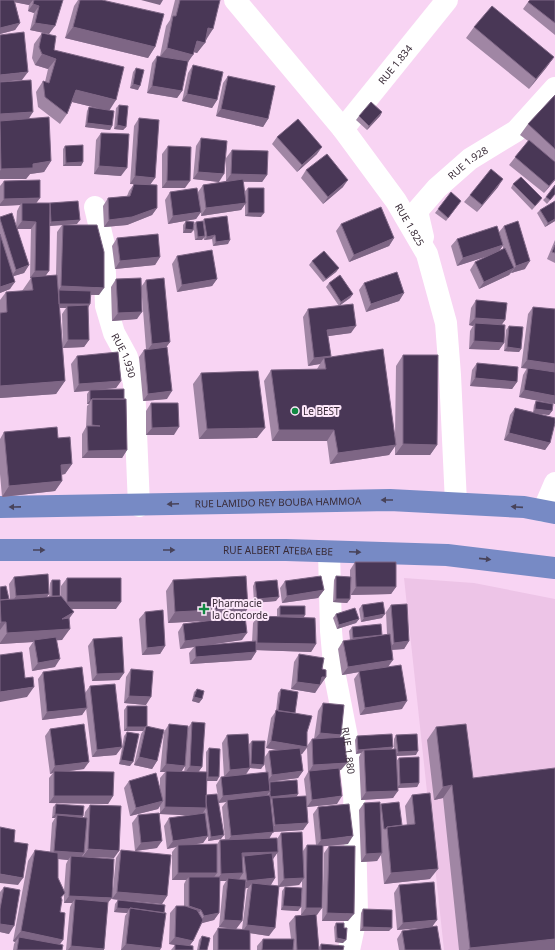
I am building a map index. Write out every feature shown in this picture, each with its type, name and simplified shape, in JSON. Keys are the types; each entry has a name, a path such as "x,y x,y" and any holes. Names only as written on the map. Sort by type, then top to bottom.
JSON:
{"highway":[{"name":"RUE LAMIDO REY BOUBA HAMMOA","path":"0,507 139,506 390,500 524,507 549,512"},
{"name":"RUE ALBERT ATEBA EBE","path":"0,550 329,552 447,555 555,568"}],"street":[{"name":"RUE 1.825","path":"235,0 343,129 396,201 427,254 446,323 456,503"},
{"name":"RUE 1.834","path":"343,129 447,0"},
{"name":"RUE 1.928","path":"427,254 417,211 437,188 470,159 516,131 555,88"},
{"name":"RUE 1.930","path":"95,207 104,246 106,306 114,333 127,357 134,383 139,506"},
{"path":"549,512 555,483"},
{"name":"RUE 1.880","path":"329,552 331,631 335,676 347,737 354,791 357,913 349,950"}],"shaded area":[{"path":"404,578 474,583 555,599 555,950 444,950"}],"building":[{"path":"0,0 14,0 20,23 0,28"},
{"path":"34,0 63,0 55,26 35,23 39,6 33,4"},
{"path":"80,0 102,0 164,14 155,47 73,27"},
{"path":"180,0 220,0 213,29 208,28 205,43 197,41 193,55 167,48 173,16 176,16"},
{"path":"530,0 555,0 555,23 528,2"},
{"path":"492,6 554,57 536,79 474,27"},
{"path":"24,32 28,72 0,75 0,35"},
{"path":"42,33 56,36 54,50 124,67 116,100 76,90 67,114 45,97 43,81 49,83 56,59 42,54 39,47"},
{"path":"157,56 188,61 182,91 152,86"},
{"path":"193,65 223,72 217,100 187,94"},
{"path":"136,68 144,70 140,86 133,84"},
{"path":"228,76 275,86 268,119 221,109"},
{"path":"31,80 33,112 0,114 0,82"},
{"path":"555,95 555,149 528,124"},
{"path":"371,102 382,112 369,126 359,116"},
{"path":"119,105 128,106 126,127 117,125"},
{"path":"89,107 114,111 112,126 87,123"},
{"path":"49,117 51,161 33,164 33,168 1,169 0,121"},
{"path":"139,118 159,120 155,178 135,176"},
{"path":"298,119 322,147 302,165 277,137"},
{"path":"101,133 129,134 127,168 99,166"},
{"path":"201,138 227,141 224,174 198,172"},
{"path":"529,140 555,162 555,179 549,186 515,157"},
{"path":"83,145 83,162 66,163 65,146"},
{"path":"168,146 191,147 190,181 167,181"},
{"path":"232,150 268,151 267,175 231,174"},
{"path":"327,154 348,180 328,197 306,170"},
{"path":"491,169 503,179 482,205 470,195"},
{"path":"521,177 542,198 535,206 513,184"},
{"path":"243,179 246,203 206,208 203,185"},
{"path":"40,180 40,198 4,199 4,181"},
{"path":"134,184 157,185 157,208 132,217 109,220 108,198 130,196"},
{"path":"555,185 555,194 550,200 546,197"},
{"path":"197,188 201,212 173,216 170,192"},
{"path":"248,188 264,188 264,213 248,213"},
{"path":"451,192 461,201 448,218 438,209"},
{"path":"78,201 80,220 51,222 50,203"},
{"path":"555,201 555,219 548,223 540,210"},
{"path":"22,203 50,203 49,271 35,271 36,222 22,221"},
{"path":"381,207 394,238 354,255 341,224"},
{"path":"12,213 29,265 16,270 0,219 0,217"},
{"path":"227,216 230,240 216,242 215,235 207,237 204,219"},
{"path":"186,221 194,222 193,230 185,229"},
{"path":"203,221 205,236 198,237 196,222"},
{"path":"518,221 530,261 516,266 504,226"},
{"path":"63,225 97,225 104,252 104,288 61,286"},
{"path":"497,226 503,245 463,258 457,239"},
{"path":"0,234 15,282 0,287"},
{"path":"158,234 160,257 120,261 117,238"},
{"path":"555,245 555,253 552,252"},
{"path":"505,248 514,268 484,282 475,262"},
{"path":"212,250 217,279 182,285 177,256"},
{"path":"324,251 339,268 326,279 312,261"},
{"path":"397,272 404,293 371,304 364,283"},
{"path":"57,275 65,381 0,386 0,313 7,312 6,292 33,290 31,277"},
{"path":"340,275 353,294 341,302 329,283"},
{"path":"141,278 142,312 118,313 116,279"},
{"path":"164,278 170,342 152,344 146,280"},
{"path":"59,290 91,291 90,304 59,304"},
{"path":"476,300 507,303 505,320 475,318"},
{"path":"353,304 356,326 327,330 331,356 314,358 308,309"},
{"path":"88,305 89,340 68,340 67,306"},
{"path":"533,307 555,309 555,364 527,360"},
{"path":"475,323 505,325 504,343 474,341"},
{"path":"509,326 523,327 521,349 507,347"},
{"path":"167,347 172,391 148,394 144,350"},
{"path":"383,349 396,445 338,453 334,430 279,430 271,370 326,369 324,358"},
{"path":"118,352 121,381 79,384 77,356"},
{"path":"403,355 438,355 437,445 403,444"},
{"path":"477,363 518,367 517,382 475,378"},
{"path":"528,368 555,372 555,396 524,390"},
{"path":"258,371 265,428 207,429 201,373"},
{"path":"124,389 124,399 90,400 90,390"},
{"path":"92,399 126,399 127,450 88,451 87,426 100,426 92,425"},
{"path":"536,401 553,404 552,411 535,409"},
{"path":"151,403 178,403 179,427 152,428"},
{"path":"515,408 555,418 550,443 509,433"},
{"path":"57,427 58,438 70,437 72,464 61,465 62,481 9,486 4,432"},
{"path":"355,562 396,562 396,587 356,587"},
{"path":"48,574 49,594 16,596 14,577"},
{"path":"246,576 248,608 175,612 173,580"},
{"path":"321,576 324,590 287,596 285,581"},
{"path":"336,576 351,577 350,599 336,599"},
{"path":"67,578 121,578 121,602 67,602"},
{"path":"52,580 60,580 60,596 52,596"},
{"path":"277,580 279,597 257,599 255,582"},
{"path":"6,586 9,599 0,600 0,587"},
{"path":"61,596 74,612 62,619 69,618 70,629 7,633 6,622 1,622 0,600"},
{"path":"383,602 385,614 364,618 362,605"},
{"path":"407,604 409,641 394,643 391,605"},
{"path":"280,606 305,606 305,615 280,615"},
{"path":"355,608 359,619 339,625 336,614"},
{"path":"163,610 165,646 147,648 145,612"},
{"path":"245,616 247,633 185,641 183,624"},
{"path":"258,616 315,618 316,644 257,643"},
{"path":"381,624 382,635 353,638 352,627"},
{"path":"390,634 393,660 348,667 343,641"},
{"path":"56,637 60,659 38,663 34,640"},
{"path":"122,637 124,673 97,674 93,639"},
{"path":"256,641 256,652 196,657 195,646"},
{"path":"22,652 25,678 33,677 34,687 0,692 0,655"},
{"path":"299,654 324,658 322,669 326,670 326,677 322,677 320,685 297,682"},
{"path":"401,665 407,701 365,708 359,671"},
{"path":"82,667 87,708 47,712 43,672"},
{"path":"131,669 153,671 151,697 129,696"},
{"path":"115,684 122,747 97,750 90,686"},
{"path":"197,689 204,691 202,699 194,697"},
{"path":"281,689 298,692 295,713 278,711"},
{"path":"323,703 344,705 341,735 320,733"},
{"path":"127,706 147,706 146,727 127,727"},
{"path":"276,710 312,716 307,732 307,747 271,741"},
{"path":"192,722 205,723 202,767 190,766"},
{"path":"84,724 89,762 55,766 50,729"},
{"path":"169,724 188,726 185,766 166,764"},
{"path":"466,724 473,778 555,768 555,939 470,948 452,785 443,787 436,727"},
{"path":"146,726 164,730 157,761 139,757"},
{"path":"127,732 139,734 133,762 121,760"},
{"path":"248,734 250,768 230,770 227,735"},
{"path":"392,734 393,747 358,750 357,736"},
{"path":"417,734 418,751 398,752 396,735"},
{"path":"344,737 347,763 313,765 312,739"},
{"path":"252,741 265,741 264,765 251,764"},
{"path":"209,748 220,749 219,777 208,777"},
{"path":"300,748 303,771 272,775 269,751"},
{"path":"396,749 398,791 366,792 364,750"},
{"path":"419,757 419,783 400,784 399,758"},
{"path":"339,768 342,796 312,800 309,771"},
{"path":"54,771 114,772 113,796 54,796"},
{"path":"166,771 207,772 206,808 165,807"},
{"path":"268,772 270,791 223,796 221,777"},
{"path":"156,773 163,801 136,808 129,781"},
{"path":"297,780 298,794 270,797 270,782"},
{"path":"430,793 438,869 391,873 387,827 415,824 412,795"},
{"path":"217,794 224,835 211,837 206,795"},
{"path":"270,795 274,832 231,836 227,800"},
{"path":"306,796 308,823 275,825 272,798"},
{"path":"380,802 382,853 366,854 364,803"},
{"path":"399,802 402,825 387,827 384,829 381,804"},
{"path":"56,804 84,806 83,816 55,814"},
{"path":"349,804 353,836 321,840 318,807"},
{"path":"90,805 121,806 119,851 88,849"},
{"path":"159,813 162,841 141,843 138,815"},
{"path":"205,813 208,836 173,841 169,818"},
{"path":"57,815 87,818 84,853 54,851"},
{"path":"0,827 15,830 14,842 28,844 23,878 0,874"},
{"path":"302,832 304,878 284,879 281,833"},
{"path":"277,838 278,852 242,853 243,873 221,874 220,840"},
{"path":"217,844 217,873 178,873 178,845"},
{"path":"307,845 323,845 322,908 306,908"},
{"path":"329,846 355,846 354,914 327,913"},
{"path":"35,850 58,853 58,878 65,893 61,897 60,912 65,913 63,940 21,931"},
{"path":"121,850 171,855 167,896 117,892"},
{"path":"272,853 275,878 247,881 244,856"},
{"path":"71,856 114,859 112,898 69,896"},
{"path":"189,877 220,877 219,913 204,916 201,910 189,906"},
{"path":"228,878 246,880 242,921 224,920"},
{"path":"434,882 437,920 403,923 399,885"},
{"path":"252,883 279,886 275,928 247,925"},
{"path":"4,887 20,890 14,926 0,924 0,909"},
{"path":"285,887 302,888 301,907 283,906"},
{"path":"75,899 108,902 104,949 71,946"},
{"path":"118,900 165,905 164,913 130,908 117,908"},
{"path":"176,906 185,906 197,910 203,920 193,941 175,937"},
{"path":"130,908 166,913 161,948 126,944"},
{"path":"363,909 392,910 392,928 363,927"},
{"path":"316,914 319,950 297,950 295,916"},
{"path":"336,923 344,923 344,928 347,928 346,940 337,938"},
{"path":"437,926 441,950 405,950 402,931"},
{"path":"218,928 250,930 250,950 218,950"},
{"path":"202,936 210,938 207,950 199,950"},
{"path":"19,937 63,945 62,950 17,950"},
{"path":"263,939 294,939 293,950 262,950"},
{"path":"175,944 193,946 193,950 175,950"},
{"path":"321,944 344,946 343,950 321,950"}],"place":[{"name":"Le BEST","path":"295,411"},
{"name":"Pharmacie la Concorde","path":"204,609"}]}
